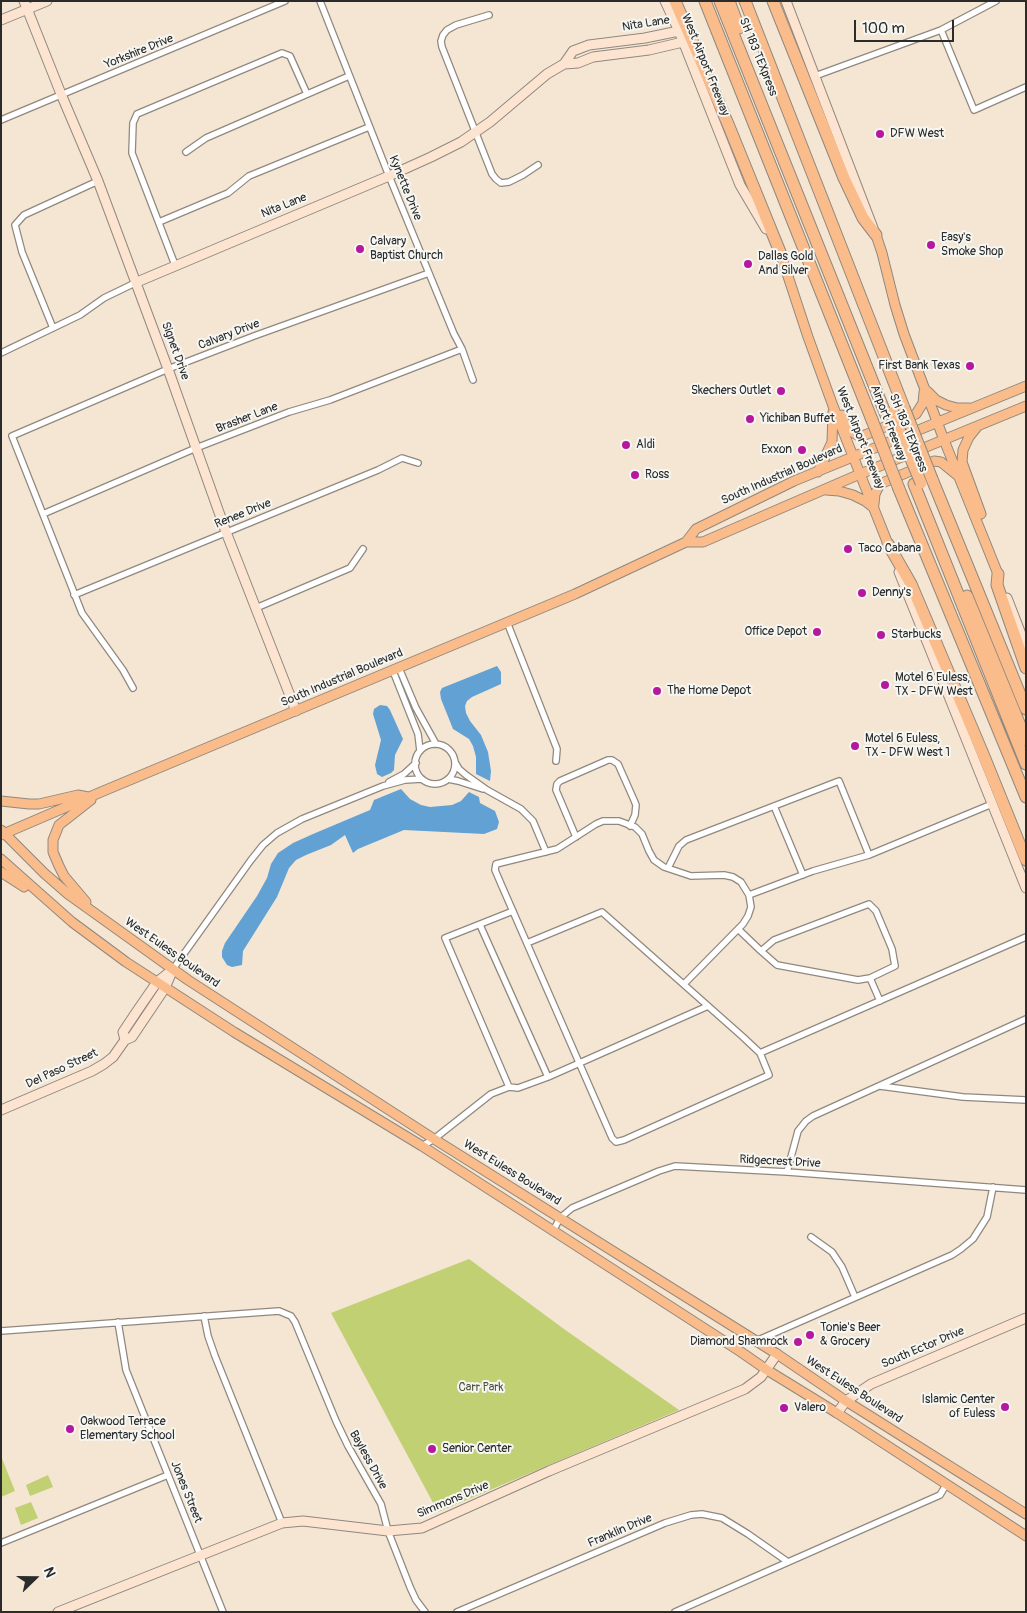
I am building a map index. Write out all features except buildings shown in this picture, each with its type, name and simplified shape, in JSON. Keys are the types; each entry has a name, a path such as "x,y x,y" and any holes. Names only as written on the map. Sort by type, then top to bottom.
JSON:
{"highway":[{"path":"675,1 728,124"},
{"path":"681,1 780,252"},
{"name":"Airport Freeway","path":"705,1 899,489 1026,797"},
{"name":"SH 183 TEXpress","path":"720,1 889,414 923,482 1026,740"},
{"name":"SH 183 TEXpress","path":"729,1 889,414"},
{"name":"Airport Freeway","path":"745,1 904,408 923,482 1026,709"},
{"path":"773,1 837,162 863,218 876,235"},
{"name":"SH 183 TEXpress","path":"923,482 1026,764"},
{"path":"888,544 911,584 1026,860"},
{"path":"998,574 997,585 1026,668"}],"main road":[{"path":"876,235 895,305 924,390 998,574"},
{"name":"West Airport Freeway","path":"780,252 831,402 888,544"},
{"name":"South Industrial Boulevard","path":"686,542 696,529 794,481 1026,386"},
{"path":"831,402 840,408 845,423 852,432 859,436 916,414 923,403 924,390"},
{"path":"924,390 936,400 946,405 972,409"},
{"path":"818,472 832,442 831,402"},
{"name":"South Industrial Boulevard","path":"2,833 575,594 686,542 703,542 860,474 1026,406"},
{"path":"978,426 969,437 963,450 962,462 981,514 981,529"},
{"path":"874,508 875,494 880,484 934,461 941,462 959,476"},
{"path":"824,490 839,491 853,495 874,508"},
{"path":"101,792 59,825 53,840 54,852 64,876 102,919"},
{"path":"1,801 39,804 78,795 88,797"},
{"name":"West Euless Boulevard","path":"2,833 44,873 80,903 196,986 1026,1514"},
{"name":"West Euless Boulevard","path":"1,859 53,906 126,962 165,988 422,1146 738,1349 766,1370 1026,1536"},
{"path":"1,872 53,906"}],"street":[{"path":"1,20 26,5 47,1"},
{"name":"Yorkshire Drive","path":"1,120 285,1"},
{"name":"Kynette Drive","path":"320,1 389,176 454,334 462,349 473,380"},
{"name":"West Airport Freeway","path":"665,1 684,42 740,185 780,252"},
{"path":"786,1 876,235"},
{"path":"979,1 982,10"},
{"path":"816,76 941,30 996,1"},
{"name":"Signet Drive","path":"26,5 137,282 226,532 296,711"},
{"path":"489,15 456,25 447,30 441,41 442,47 492,174 501,183 509,182 538,165"},
{"path":"941,30 974,110 1026,87"},
{"name":"Nita Lane","path":"1,353 80,315 104,298 137,282 431,158 476,132 547,74 564,64 573,51 589,45 645,38 679,31"},
{"name":"Nita Lane","path":"564,64 578,63 593,57 649,50 684,42"},
{"path":"175,265 132,153 133,122 137,114 282,54 290,56 307,94"},
{"path":"186,152 206,138 349,76"},
{"path":"159,222 228,193 249,176 370,127"},
{"path":"53,328 22,252 15,224 24,214 98,181"},
{"name":"Calvary Drive","path":"43,514 12,436 168,369 429,273"},
{"name":"Brasher Lane","path":"43,514 196,448 289,412 330,400 462,349"},
{"name":"Renee Drive","path":"74,595 378,470 402,458 418,463"},
{"path":"43,514 82,613 123,670 133,688"},
{"name":"West Airport Freeway","path":"888,544 1026,888"},
{"path":"256,608 350,568 362,549"},
{"path":"998,574 1026,647"},
{"path":"507,622 557,748 556,761"},
{"path":"396,669 436,744"},
{"path":"396,669 418,734 420,752"},
{"path":"382,786 404,774 416,763 424,747 436,744 447,748 454,757 459,769 466,775 487,790 521,809 533,821 546,852"},
{"path":"576,837 556,790 557,784 608,760 618,764 636,805 630,826"},
{"path":"416,763 418,774 422,779 432,784 448,779 455,769 455,762"},
{"path":"382,786 405,780 422,779"},
{"path":"448,779 487,790"},
{"path":"668,868 679,846 686,840 838,780 869,855"},
{"name":"Del Paso Street","path":"1,1110 92,1071 113,1057 125,1040 132,1037 165,988 173,969 251,860 276,833 290,825 382,786"},
{"path":"749,895 803,874 869,855 992,804"},
{"path":"774,806 803,874"},
{"path":"527,943 602,912 760,1053 769,1075 616,1142 612,1138 495,870 496,864 546,852 562,846 596,824 603,821 618,821 635,827 642,834 654,860 668,868 691,876 715,875 733,877 741,882 749,895 751,906 748,916 738,929 684,984"},
{"path":"738,929 761,951 777,965 858,980 870,978 895,966 892,949 876,911 869,904 774,940 761,951"},
{"path":"509,1087 445,938 513,911"},
{"path":"480,925 548,1076"},
{"path":"760,1053 1026,937"},
{"name":"Del Paso Street","path":"125,1040 123,1032 157,982 173,969"},
{"path":"870,978 880,1001"},
{"path":"422,1146 434,1139 483,1099 498,1090 509,1087 518,1088 548,1076 708,1006"},
{"path":"787,1172 796,1136 806,1121 833,1106 1026,1019"},
{"path":"880,1086 963,1097 1026,1100"},
{"name":"Ridgecrest Drive","path":"553,1231 560,1218 572,1208 675,1166 787,1172 1026,1190"},
{"path":"756,1342 952,1255 969,1244 987,1217 993,1187"},
{"path":"811,1238 832,1252 842,1267 855,1297"},
{"name":"Bayless Drive","path":"204,1316 279,1311 285,1312 292,1317 344,1438 381,1504 388,1531 410,1587 416,1600 425,1612"},
{"path":"1,1331 204,1316 215,1356 282,1523"},
{"name":"South Ector Drive","path":"836,1413 846,1401 872,1384 1026,1318"},
{"name":"Jones Street","path":"118,1322 126,1370 223,1612"},
{"name":"Simmons Drive","path":"58,1612 282,1523 302,1521 388,1531 422,1528 745,1389 761,1377 777,1354"},
{"path":"1,1543 168,1475"},
{"path":"675,1612 940,1495 946,1485"},
{"name":"Franklin Drive","path":"457,1612 665,1523 691,1515 702,1514 722,1518 788,1562"}],"green space":[{"name":"Carr Park","path":"469,1259 679,1410 438,1512 331,1313"},
{"path":"1,1456 15,1491 1,1497"},
{"path":"48,1475 53,1487 30,1496 26,1485"},
{"path":"31,1502 38,1518 21,1525 15,1508"}],"water":[{"path":"497,666 501,672 501,684 472,697 465,706 470,721 481,735 488,752 491,771 490,781 476,774 476,757 473,746 469,739 453,729 440,692 442,688"},
{"path":"380,705 387,706 390,710 403,739 395,755 394,770 382,777 377,774 375,765 381,740 373,714 374,709"},
{"path":"401,789 410,799 430,807 452,805 461,801 469,792 479,797 480,803 495,811 499,822 497,829 484,834 404,830 358,849 353,853 345,835 331,845 296,860 289,868 277,897 243,951 242,965 232,967 227,965 222,957 225,943 257,896 278,853 293,843 370,810 374,800"}],"place":[{"name":"DFW West","path":"880,134"},
{"name":"Easy's Smoke Shop","path":"931,245"},
{"name":"Calvary Baptist Church","path":"360,249"},
{"name":"Dallas Gold And Silver","path":"748,264"},
{"name":"First Bank Texas","path":"970,366"},
{"name":"Skechers Outlet","path":"781,391"},
{"name":"Yichiban Buffet","path":"750,419"},
{"name":"Aldi","path":"626,445"},
{"name":"Exxon","path":"802,450"},
{"name":"Ross","path":"635,475"},
{"name":"Taco Cabana","path":"848,549"},
{"name":"Denny's","path":"862,593"},
{"name":"Office Depot","path":"817,632"},
{"name":"Starbucks","path":"881,635"},
{"name":"Motel 6 Euless, TX - DFW West","path":"885,685"},
{"name":"The Home Depot","path":"657,691"},
{"name":"Motel 6 Euless, TX - DFW West 1","path":"855,746"},
{"name":"Tonie's Beer & Grocery","path":"810,1335"},
{"name":"Diamond Shamrock","path":"798,1342"},
{"name":"Islamic Center of Euless","path":"1005,1407"},
{"name":"Valero","path":"784,1408"},
{"name":"Oakwood Terrace Elementary School","path":"70,1429"},
{"name":"Senior Center","path":"432,1449"}]}
